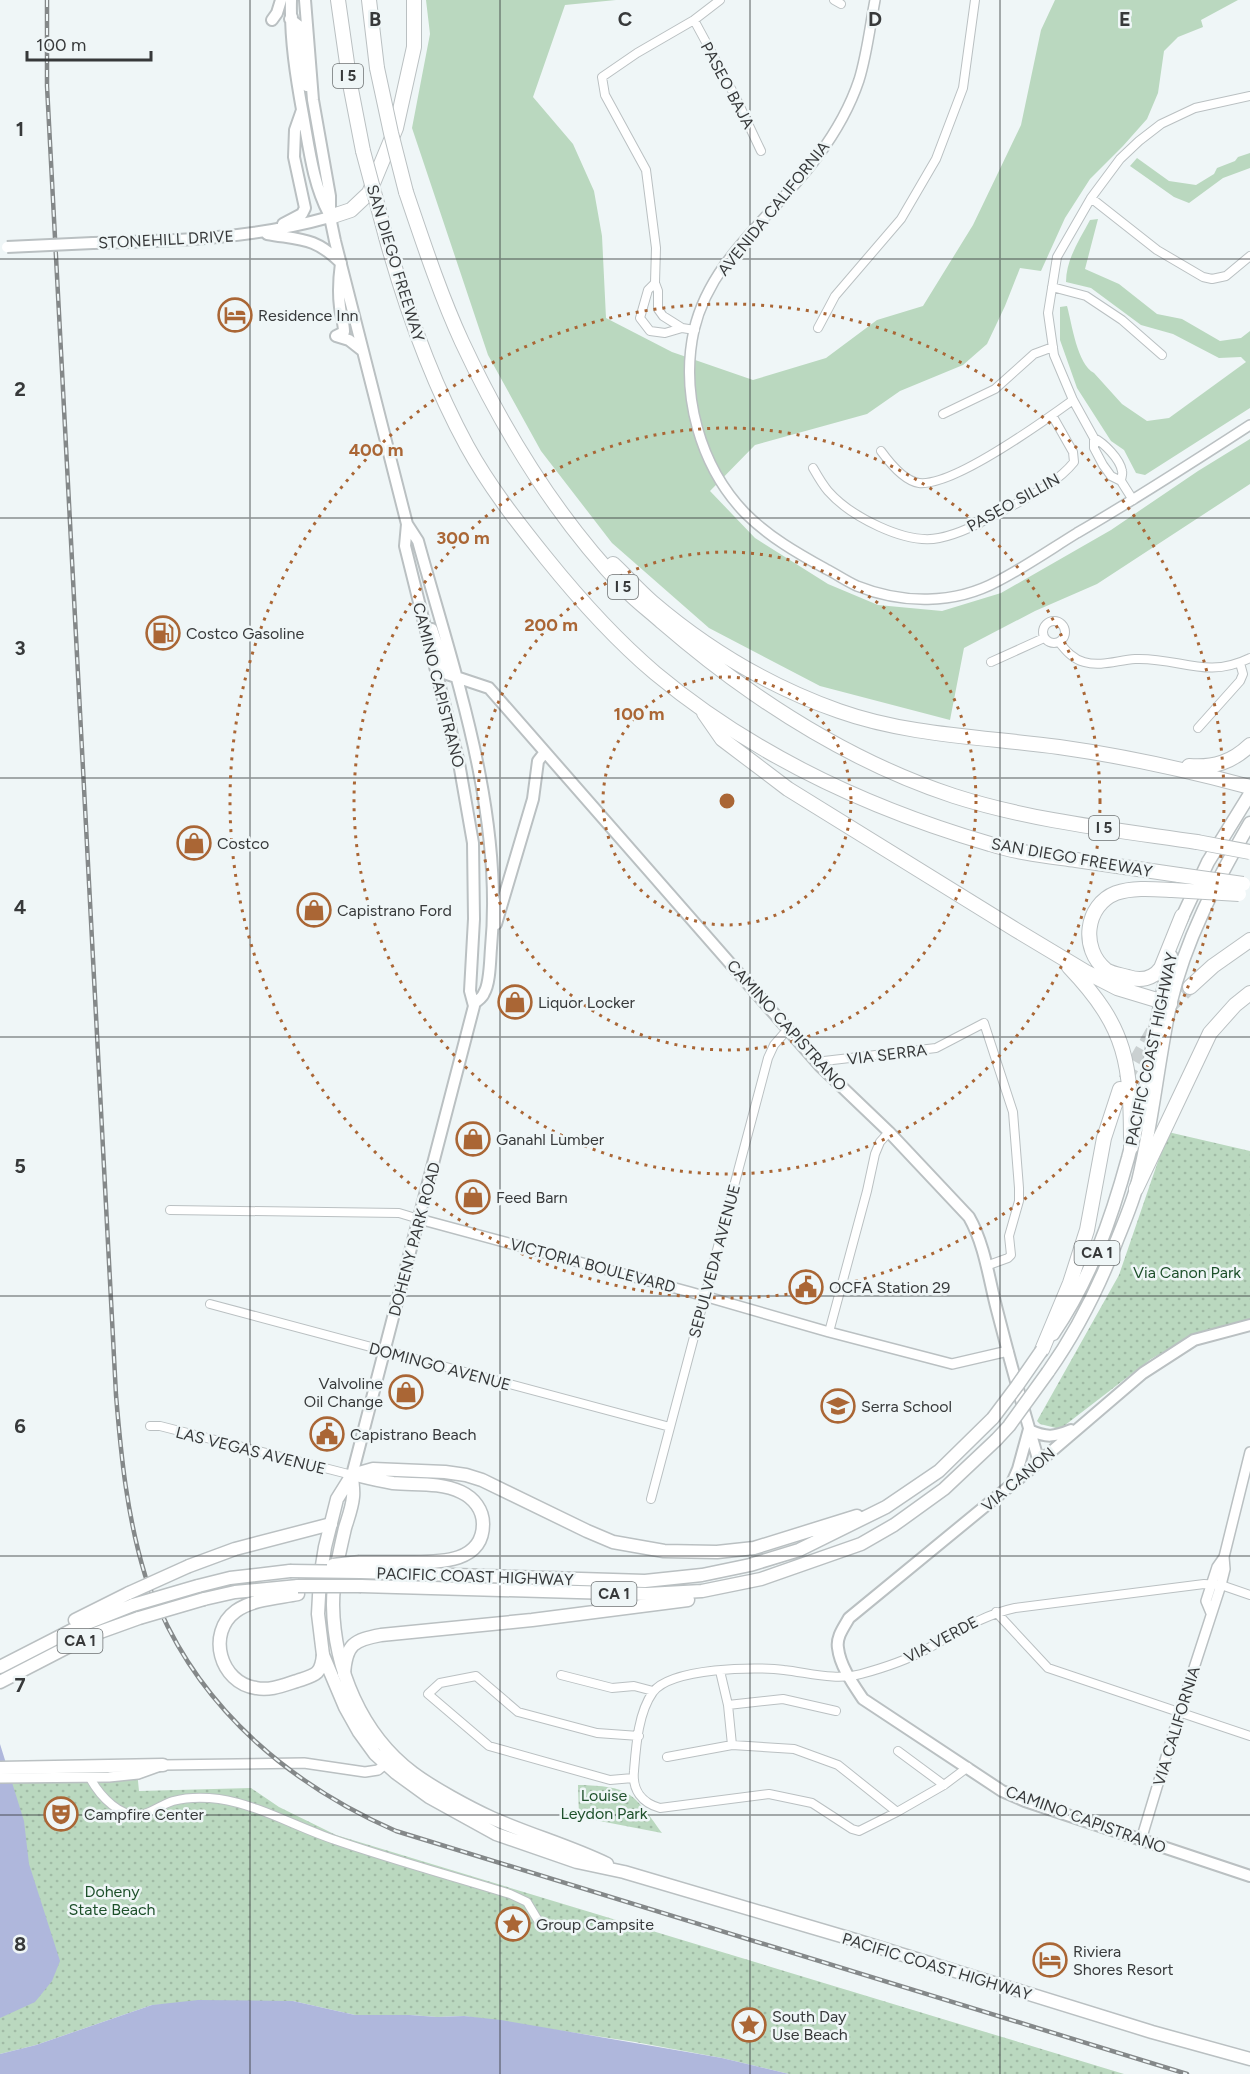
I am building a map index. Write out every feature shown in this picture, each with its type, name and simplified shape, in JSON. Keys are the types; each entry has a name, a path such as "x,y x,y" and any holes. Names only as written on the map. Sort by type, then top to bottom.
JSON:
{"highway":[{"name":"SAN DIEGO FREEWAY","path":"338,0 350,84 363,151 399,286 418,342 467,445 514,520 612,633 655,673 699,706 771,752 838,788 911,818 1014,850 1179,875 1246,889"},
{"name":"SAN DIEGO FREEWAY","path":"369,0 377,68 406,192 461,340 505,426 558,511 627,592 724,674 824,739 872,764 908,779 1011,812 1250,852"},
{"path":"330,217 351,210 369,193 396,128 414,47 414,0"},
{"path":"558,511 652,602 738,664 783,688 841,712 912,729 1058,747 1151,763 1250,787"},
{"path":"699,706 722,739 788,789 1057,955 1117,988 1165,1002"},
{"path":"1151,763 1205,767 1225,762 1240,754 1250,745"},
{"path":"1182,916 1161,968 1149,977 1135,979 1107,971 1091,948 1090,923 1097,907 1106,899 1123,891 1246,889"},
{"path":"1190,987 1213,966 1250,940"},
{"path":"1057,955 1091,990 1104,1008 1121,1043 1129,1077 1131,1147"},
{"path":"1136,1189 1210,1033 1250,993"},
{"path":"1042,1350 1071,1283 1087,1230 1104,1138 1120,1089"}],"main road":[{"path":"272,20 281,0"},
{"name":"CAMINO CAPISTRANO","path":"291,0 294,62 309,151 321,200 330,217"},
{"path":"300,0 299,7 291,19 299,26 302,69 313,100"},
{"name":"CAMINO CAPISTRANO","path":"305,0 313,100 330,195 330,217 407,524 418,541 456,677 491,838 493,917"},
{"path":"258,233 294,220 302,214 305,208 294,157 295,130 302,109"},
{"name":"STONEHILL DRIVE","path":"3,247 234,237 294,227 330,217"},
{"path":"258,233 312,242 328,249 341,263 339,292 344,332 336,336 349,340 363,351"},
{"name":"CAMINO CAPISTRANO","path":"407,524 405,546 459,763 472,843 474,919"},
{"path":"424,623 432,630 447,674 456,677"},
{"name":"CAMINO CAPISTRANO","path":"456,677 474,681 489,688 820,1066 889,1132 969,1217 975,1228 986,1266 1039,1462"},
{"path":"492,937 533,799 538,761 545,752"},
{"name":"PACIFIC COAST HIGHWAY","path":"0,1667 15,1655 80,1626 131,1599 230,1578 290,1571 361,1567 645,1581 750,1565 799,1550 886,1508 939,1471 993,1418 1017,1386 1064,1318 1095,1257 1106,1232 1141,1112 1182,916 1213,854 1250,794"},
{"name":"PACIFIC COAST HIGHWAY","path":"0,1682 89,1636 139,1618 235,1592 357,1586 621,1595 702,1591 761,1579 861,1544 894,1525 944,1489 1009,1426 1066,1347 1098,1286 1136,1189 1165,1002 1202,912 1250,823"},
{"name":"DOHENY PARK ROAD","path":"390,1760 360,1711 344,1674 336,1644 333,1602 337,1563 353,1497 352,1474 475,1003 485,993 493,917"},
{"name":"DOHENY PARK ROAD","path":"474,919 470,991 475,1003"},
{"name":"VIA CANON","path":"848,1677 837,1647 840,1632 849,1618 1143,1373 1194,1340 1250,1325"},
{"path":"1011,1485 1029,1430 1055,1437 1077,1428"},
{"path":"352,1474 373,1469 466,1475 482,1480 613,1542 674,1552 717,1552 754,1548 886,1508"},
{"path":"352,1474 392,1483 444,1486 460,1492 477,1505 482,1513 483,1524 479,1543 471,1551 454,1559 361,1567"},
{"name":"DOHENY PARK ROAD","path":"352,1474 339,1494 325,1547 318,1596 323,1655 345,1707 359,1732 375,1754 390,1760"},
{"path":"131,1599 189,1566 235,1549 331,1524"},
{"path":"344,1674 348,1651 352,1645 365,1638 722,1596 765,1585 861,1544"},
{"path":"298,1590 244,1606 229,1618 223,1626 219,1646 224,1666 236,1680 244,1685 265,1689 313,1676 321,1668 323,1655"},
{"path":"0,1660 15,1655"},
{"name":"CAMINO CAPISTRANO","path":"848,1677 863,1699 1002,1791 1025,1801 1250,1876"},
{"name":"PACIFIC COAST HIGHWAY","path":"390,1760 396,1773 429,1797 496,1834 577,1862 624,1872 855,1940 1152,2032 1250,2059"},
{"path":"0,1768 25,1773 163,1765"}],"street":[{"path":"694,330 682,328 663,316 658,309 658,291 655,283 656,248 646,170 605,94 602,77 637,52 694,20 720,0"},
{"name":"AVENIDA CALIFORNIA","path":"875,0 859,81 843,118 818,156 724,263 705,300 694,330 690,393 696,425 718,479 735,502 758,525 784,545 856,585 885,595 912,599 938,599 968,593 996,582 1133,500 1250,425"},
{"path":"818,328 835,297 901,219 936,159 963,88 975,0"},
{"name":"PASEO BAJA","path":"694,20 761,151"},
{"path":"1133,500 1121,481 1111,476 1094,448 1094,438 1073,400 1053,347 1048,314 1057,257 1091,198 1120,159 1139,141 1161,124 1195,108 1250,96"},
{"path":"1091,198 1157,250 1203,277 1212,279 1226,276 1250,256"},
{"path":"655,283 648,290 640,318 650,331 665,333 682,328"},
{"path":"1052,287 1086,296 1122,320 1162,355"},
{"path":"943,414 995,389 1034,354 1053,347"},
{"path":"881,451 897,471 919,483 948,478 995,452 1073,400"},
{"name":"PASEO SILLIN","path":"813,468 828,491 866,519 899,536 937,538 971,528 1027,498 1065,473 1074,462 1073,452 1052,415"},
{"path":"1094,438 1110,450 1122,470 1121,481"},
{"path":"1051,622 1059,622 1065,631 1059,642 1050,643 1044,638 1045,626 1051,622"},
{"path":"991,662 1044,638"},
{"path":"1059,642 1075,658 1092,664 1134,659 1158,660 1208,669 1226,667 1250,658"},
{"path":"1198,728 1240,681 1243,674 1240,663"},
{"name":"VIA SERRA","path":"820,1066 824,1061 936,1048 981,1023 985,1024 1013,1107 1019,1176 1018,1201 1009,1236 1011,1255 986,1266"},
{"name":"SEPULVEDA AVENUE","path":"651,1499 768,1058 774,1045 788,1029"},
{"path":"829,1332 875,1154 879,1142 889,1132"},
{"name":"VICTORIA BOULEVARD","path":"170,1210 399,1213 952,1364 1008,1351"},
{"name":"DOMINGO AVENUE","path":"210,1304 670,1427"},
{"name":"LAS VEGAS AVENUE","path":"150,1426 160,1426 352,1474"},
{"name":"VIA CALIFORNIA","path":"1142,1840 1211,1614 1206,1601 1216,1585 1217,1567 1224,1557 1250,1454"},
{"name":"VIA VERDE","path":"653,1691 668,1680 749,1667 765,1667 833,1678 848,1677 897,1663 922,1652 996,1611 1172,1587 1216,1585 1250,1595"},
{"path":"996,1611 1048,1668 1250,1736"},
{"path":"720,1671 728,1705 732,1745"},
{"path":"561,1675 612,1688 634,1686 653,1691 645,1708 633,1778 638,1794 652,1806 668,1811 769,1794 812,1803 852,1829 859,1831 944,1785 968,1767"},
{"path":"633,1778 610,1780 489,1746 428,1694 440,1683 476,1676 518,1712 597,1733 639,1736"},
{"path":"728,1705 783,1699 836,1711"},
{"path":"668,1757 732,1745 794,1749 838,1765 897,1812"},
{"path":"898,1751 944,1785"},
{"path":"0,1778 25,1773 90,1778 138,1774 163,1765 304,1763 365,1772 378,1770 390,1760"},
{"path":"90,1778 108,1801 132,1814 141,1815 170,1802 183,1799 217,1799 244,1805 334,1840 510,1894 527,1902 542,1927"}],"green space":[{"path":"426,0 616,0 565,5 533,97 573,144 594,191 602,236 606,318 672,352 753,380 826,358 877,320 923,306 973,225 1021,125 1041,30 1055,0 1238,0 1201,20 1203,27 1178,37 1164,51 1158,93 1147,119 1090,179 1065,218 1041,271 1020,268 987,344 963,365 900,391 867,414 755,445 710,491 755,538 828,584 878,605 942,611 1001,593 1111,530 1250,439 1250,484 1097,584 1035,611 964,648 950,720 820,686 709,628 612,543 541,451 488,355 412,128 430,34"},
{"path":"1250,153 1250,168 1223,178 1189,203 1174,197 1130,166 1137,158 1169,181 1196,185 1214,174 1217,168"},
{"path":"1098,219 1085,269 1119,284 1157,314 1182,319 1220,341 1241,338 1250,331 1250,408 1145,475 1136,473 1124,450 1111,441 1077,388 1060,340 1060,307 1067,306 1079,353 1088,368 1122,404 1147,421 1169,418 1246,362 1241,357 1219,358 1173,334 1141,325 1091,288 1066,282 1068,265 1078,242 1090,220"},
{"name":"Via Canon Park","path":"1168,1132 1250,1151 1250,1321 1201,1334 1151,1359 1060,1429 1040,1424 1037,1421 1119,1275"},
{"name":"Doheny State Beach","path":"137,1771 139,1791 251,1788 279,1807 336,1835 1124,2074 789,2074 722,2058 635,2042 464,2016 355,2015 293,2001 152,2005 36,2045 0,2054 0,1773"},
{"name":"Louise Leydon Park","path":"578,1785 609,1787 628,1794 644,1808 662,1833 579,1817"}],"water":[{"path":"0,1744 24,1821 29,1864 60,1961 52,1981 35,2002 0,2018"},
{"path":"198,2000 293,2001 355,2015 464,2016 501,2020 722,2058 789,2074 0,2074 0,2054 36,2045 152,2005"}],"tunnel":[{"path":"1125,1080 1163,1013 1190,987"}],"railway":[{"path":"47,0 47,86 116,1395 126,1486 139,1553 149,1587 178,1646 201,1681 227,1713 256,1742 322,1792 396,1831 1187,2074"}],"place":[{"name":"Residence Inn","path":"235,315"},
{"name":"Costco Gasoline","path":"163,633"},
{"name":"Costco","path":"194,843"},
{"name":"Capistrano Ford","path":"314,910"},
{"name":"Liquor Locker","path":"515,1002"},
{"name":"Ganahl Lumber","path":"473,1139"},
{"name":"Feed Barn","path":"473,1197"},
{"name":"OCFA Station 29","path":"806,1287"},
{"name":"Valvoline Oil Change","path":"406,1392"},
{"name":"Serra School","path":"838,1406"},
{"name":"Capistrano Beach","path":"327,1434"},
{"name":"Campfire Center","path":"61,1814"},
{"name":"Group Campsite","path":"513,1924"},
{"name":"Riviera Shores Resort","path":"1050,1960"},
{"name":"South Day Use Beach","path":"749,2025"}]}
